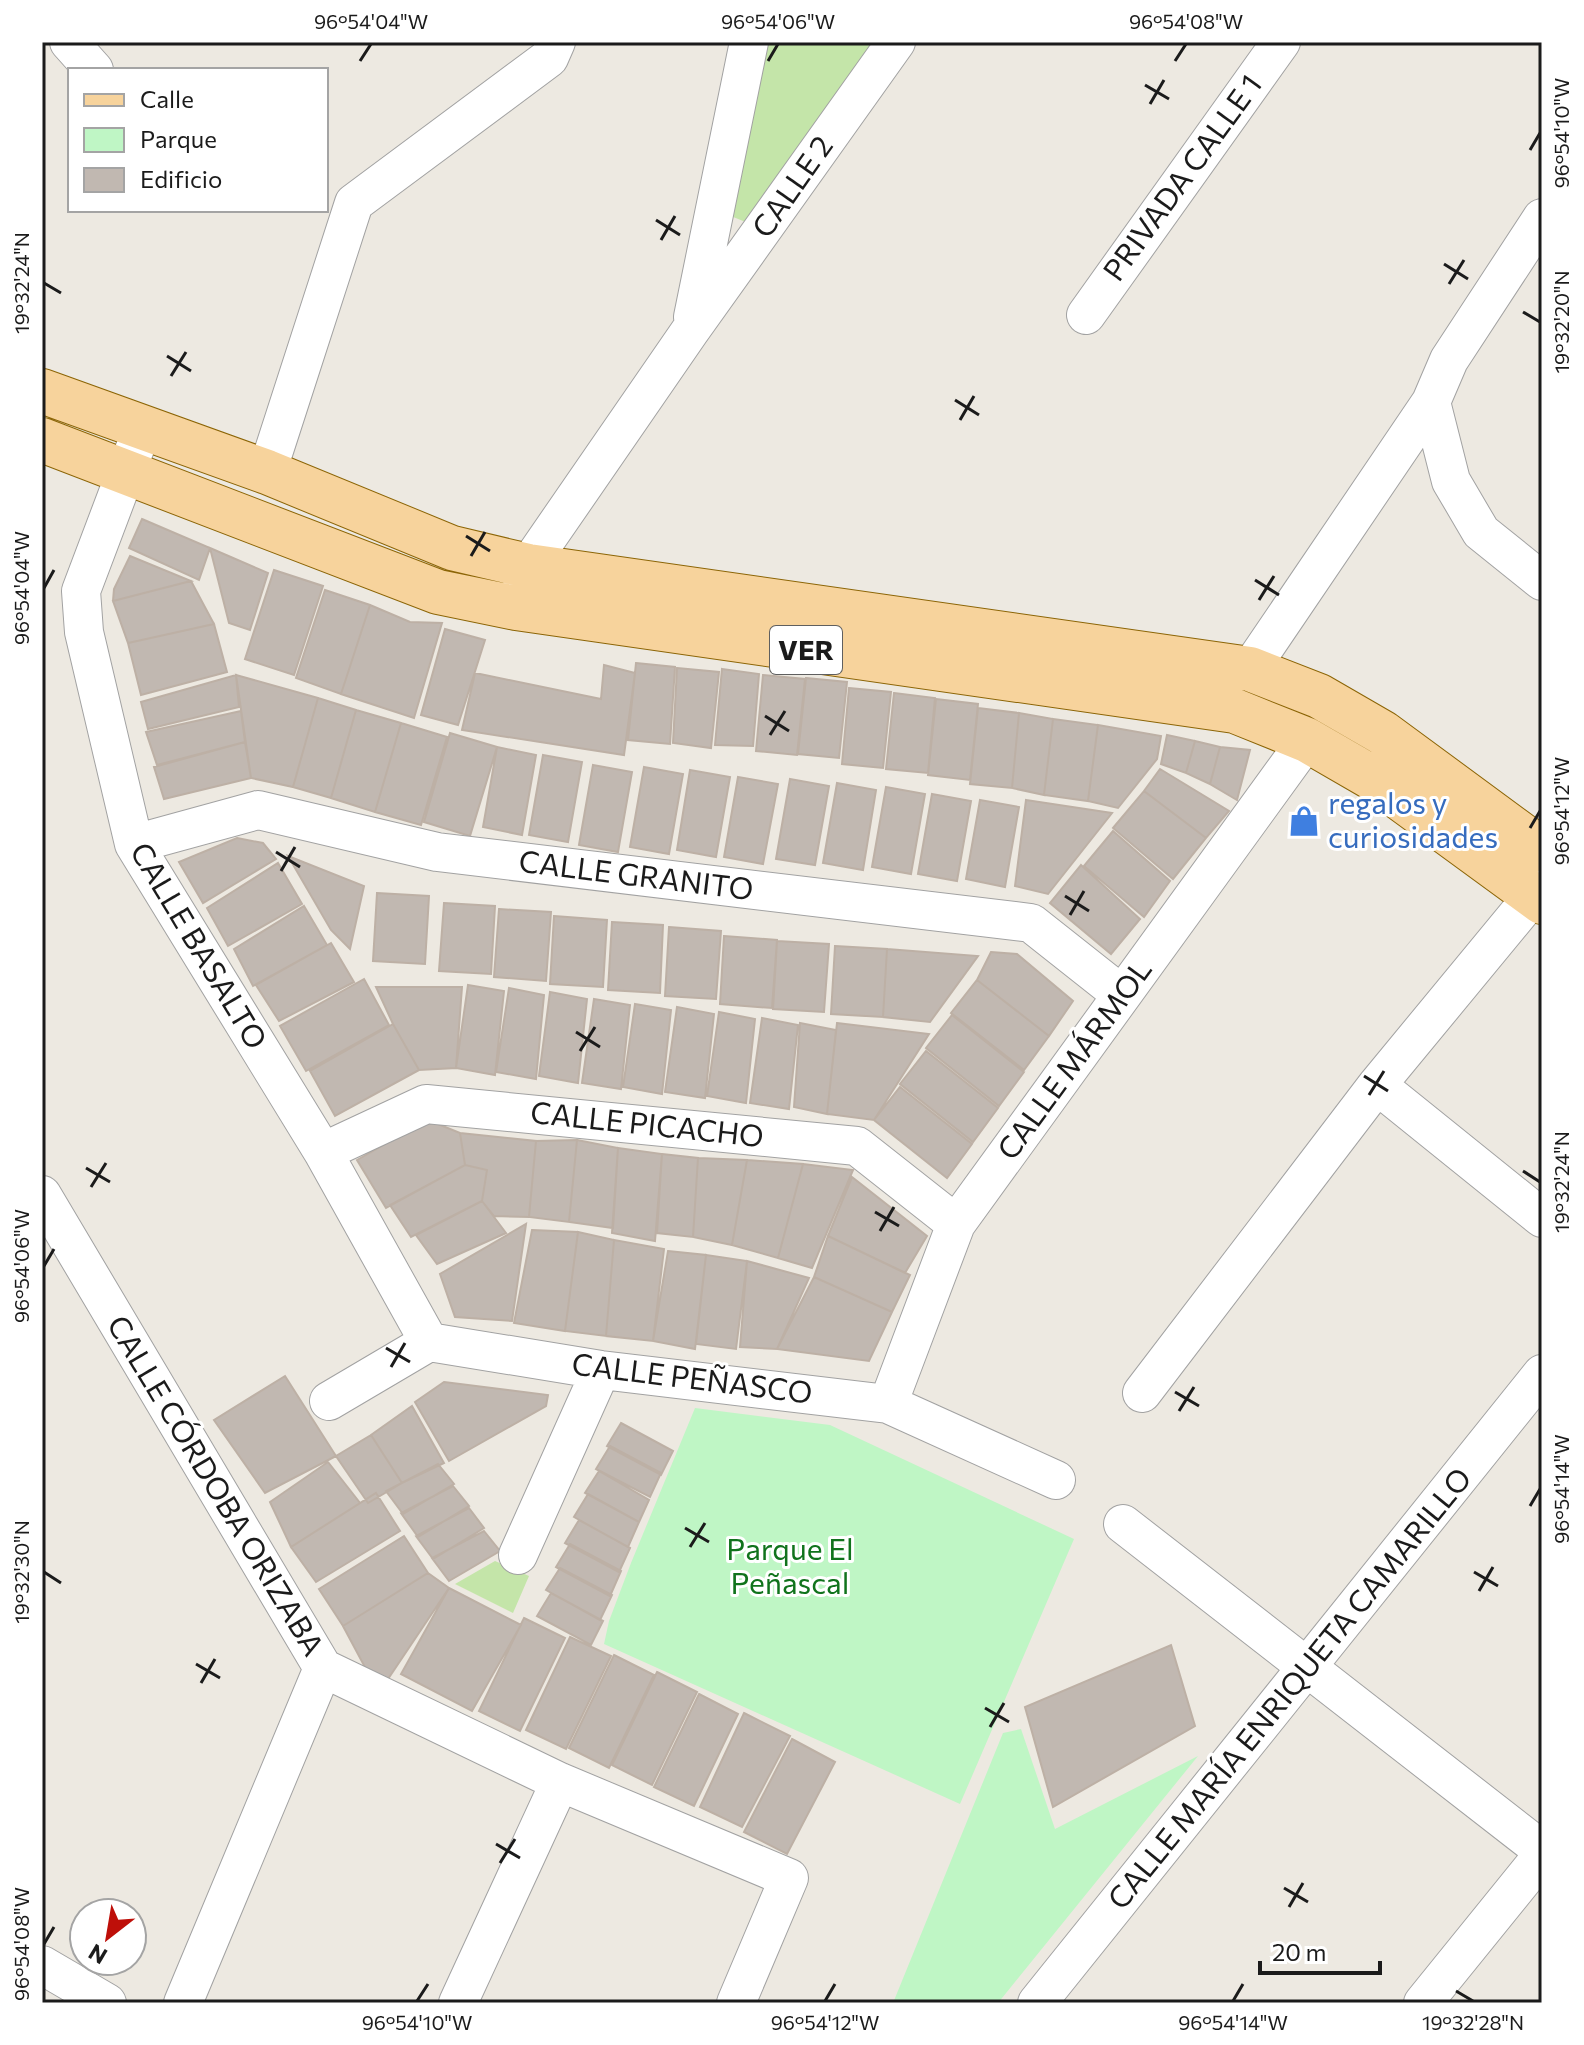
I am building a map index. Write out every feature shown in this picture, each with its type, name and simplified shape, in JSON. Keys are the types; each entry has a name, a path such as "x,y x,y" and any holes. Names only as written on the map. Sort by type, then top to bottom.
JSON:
{"main road":[{"name":"VER","path":"42,391 267,472 452,548 528,566 1250,669 1319,696 1383,733 1542,850"},
{"name":"VER","path":"42,440 438,592 516,608 1235,711 1307,740 1371,777 1539,894"}],"street":[{"path":"69,42 92,68"},
{"path":"267,472 354,203 549,58 556,42"},
{"name":"CALLE 2","path":"690,331 749,42"},
{"name":"CALLE 2","path":"516,608 528,566 690,331 896,42"},
{"name":"PRIVADA CALLE 1","path":"1086,315 1281,42"},
{"path":"1250,669 1431,402 1449,360 1542,218"},
{"path":"1431,402 1451,481 1481,532 1542,581"},
{"name":"CALLE BASALTO","path":"143,427 81,591 84,632 134,844 323,1152 429,1342"},
{"name":"CALLE MÁRMOL","path":"888,1404 956,1224 1307,740"},
{"name":"CALLE GRANITO","path":"134,844 258,810 437,852 1031,923 1122,995"},
{"path":"1142,1393 1377,1085 1539,894"},
{"path":"1377,1085 1542,1218"},
{"name":"CALLE PICACHO","path":"323,1152 426,1104 857,1146 956,1224"},
{"name":"CALLE CÓRDOBA ORIZABA","path":"42,1195 323,1668 560,1782 789,1878 736,2003"},
{"path":"329,1401 429,1342"},
{"name":"CALLE PEÑASCO","path":"429,1342 601,1370 888,1404 1056,1480"},
{"path":"518,1555 601,1370"},
{"name":"CALLE MARÍA ENRIQUETA CAMARILLO","path":"1037,2003 1542,1374"},
{"path":"1123,1524 1542,1853 1423,2003"},
{"path":"183,2003 323,1668"},
{"path":"458,2003 560,1782"},
{"path":"42,1965 107,2003"}],"green space":[{"path":"762,42 877,42 748,223 721,212"},
{"name":"Parque El Peñascal","path":"695,1408 830,1425 1074,1539 960,1804 604,1644 609,1621 631,1563"},
{"path":"495,1561 529,1576 513,1613 455,1584"},
{"path":"1021,1729 1055,1829 1198,1756 998,2003 893,2003 1003,1733"}],"building":[{"path":"142,519 210,548 199,580 129,548"},
{"path":"210,548 268,573 250,630 229,623"},
{"path":"130,556 191,581 113,601 114,589"},
{"path":"274,570 323,586 294,675 245,659"},
{"path":"191,581 214,624 128,643 113,601"},
{"path":"325,590 370,605 341,694 296,678"},
{"path":"370,605 410,622 442,623 414,718 341,694"},
{"path":"214,624 227,672 141,695 128,643"},
{"path":"445,629 485,640 458,725 421,715"},
{"path":"636,663 675,667 670,744 628,740"},
{"path":"604,665 635,673 624,755 462,730 475,673 601,699"},
{"path":"677,668 719,672 711,748 673,743"},
{"path":"722,669 759,674 753,746 715,745"},
{"path":"236,675 239,707 148,729 141,702"},
{"path":"236,675 318,698 293,787 251,778"},
{"path":"763,675 805,679 797,755 756,751"},
{"path":"806,678 847,682 839,758 798,754"},
{"path":"849,688 891,692 883,768 842,764"},
{"path":"894,693 935,698 928,773 886,769"},
{"path":"318,698 356,710 331,798 293,787"},
{"path":"936,699 978,704 970,780 928,775"},
{"path":"978,708 1019,713 1012,788 970,784"},
{"path":"356,710 401,723 375,812 331,798"},
{"path":"241,711 245,742 157,765 146,732"},
{"path":"1019,713 1053,719 1044,795 1012,788"},
{"path":"1053,719 1098,725 1088,801 1044,795"},
{"path":"401,723 447,737 421,825 375,812"},
{"path":"1098,725 1161,736 1157,759 1118,808 1088,801"},
{"path":"450,733 497,747 470,836 424,822"},
{"path":"1167,735 1195,741 1186,773 1161,764"},
{"path":"1195,741 1220,747 1210,784 1186,773"},
{"path":"245,742 251,778 164,799 154,767"},
{"path":"497,747 536,755 522,835 483,827"},
{"path":"1220,747 1250,750 1237,800 1210,784"},
{"path":"543,755 582,762 568,842 529,835"},
{"path":"593,765 632,772 618,852 579,845"},
{"path":"644,767 683,774 669,854 630,847"},
{"path":"1160,769 1229,811 1206,838 1144,791"},
{"path":"690,770 730,777 716,857 677,850"},
{"path":"738,777 778,784 763,864 724,857"},
{"path":"790,779 829,786 815,865 776,859"},
{"path":"837,783 876,790 863,870 823,863"},
{"path":"886,787 925,794 911,874 872,867"},
{"path":"1144,791 1206,838 1173,879 1113,828"},
{"path":"932,794 971,801 957,881 918,874"},
{"path":"980,800 1019,807 1005,887 966,879"},
{"path":"1026,800 1112,813 1048,894 1015,886"},
{"path":"1113,831 1170,881 1144,917 1084,866"},
{"path":"237,838 263,843 276,859 203,903 179,862"},
{"path":"288,856 364,886 350,949 331,930"},
{"path":"278,863 302,904 228,946 207,908"},
{"path":"1081,865 1140,919 1111,954 1050,903"},
{"path":"377,893 429,896 425,964 373,961"},
{"path":"444,903 495,906 491,974 439,971"},
{"path":"304,906 327,945 253,986 234,949"},
{"path":"499,909 551,912 546,981 494,977"},
{"path":"554,916 607,920 603,987 550,984"},
{"path":"612,922 663,925 660,993 608,990"},
{"path":"669,927 721,931 716,999 665,996"},
{"path":"724,936 777,940 772,1008 720,1004"},
{"path":"777,941 829,944 824,1012 773,1009"},
{"path":"331,943 354,982 279,1021 256,985"},
{"path":"835,946 887,949 883,1017 831,1014"},
{"path":"887,949 978,956 930,1022 883,1017"},
{"path":"991,952 1017,954 1073,1001 1049,1036 977,980"},
{"path":"364,979 389,1025 306,1071 280,1026"},
{"path":"977,980 1049,1036 1024,1070 951,1013"},
{"path":"468,985 504,991 495,1075 456,1068"},
{"path":"376,987 462,987 456,1068 419,1070"},
{"path":"509,988 544,995 536,1079 496,1072"},
{"path":"550,992 587,999 578,1083 539,1076"},
{"path":"594,999 630,1005 621,1089 582,1083"},
{"path":"635,1004 671,1010 662,1094 623,1087"},
{"path":"677,1007 714,1014 705,1098 665,1092"},
{"path":"719,1012 755,1019 746,1103 707,1096"},
{"path":"952,1015 1024,1072 999,1106 926,1048"},
{"path":"762,1018 798,1025 789,1109 750,1103"},
{"path":"800,1023 836,1030 827,1114 794,1107"},
{"path":"837,1023 929,1034 874,1120 827,1114"},
{"path":"393,1024 419,1070 335,1116 310,1071"},
{"path":"926,1051 998,1108 973,1142 900,1084"},
{"path":"900,1087 972,1144 947,1178 874,1120"},
{"path":"428,1120 460,1133 465,1165 386,1208 357,1160"},
{"path":"460,1133 536,1141 529,1217 494,1216 482,1201 487,1170 465,1165"},
{"path":"577,1140 618,1148 613,1228 569,1222"},
{"path":"577,1140 569,1222 529,1217 536,1141"},
{"path":"618,1148 662,1154 655,1241 612,1233"},
{"path":"662,1154 698,1158 693,1237 657,1233"},
{"path":"698,1158 747,1160 732,1245 693,1237"},
{"path":"747,1160 803,1164 778,1258 732,1245"},
{"path":"803,1164 853,1170 812,1268 778,1258"},
{"path":"465,1165 487,1170 482,1201 411,1237 390,1205"},
{"path":"852,1177 927,1236 905,1273 828,1236"},
{"path":"482,1201 506,1233 437,1264 416,1235"},
{"path":"526,1224 512,1321 455,1317 440,1274"},
{"path":"532,1230 578,1232 565,1331 514,1323"},
{"path":"578,1232 614,1240 606,1336 565,1331"},
{"path":"828,1236 910,1275 892,1312 814,1277"},
{"path":"614,1240 664,1249 653,1341 606,1336"},
{"path":"668,1251 706,1255 695,1349 653,1341"},
{"path":"706,1255 747,1261 736,1349 696,1344"},
{"path":"747,1261 809,1278 777,1349 740,1347"},
{"path":"814,1277 892,1312 869,1361 777,1349"},
{"path":"285,1376 336,1456 265,1493 214,1420"},
{"path":"444,1382 548,1395 546,1406 449,1461 415,1402"},
{"path":"412,1406 444,1463 402,1483 371,1435"},
{"path":"621,1423 673,1451 661,1475 607,1446"},
{"path":"371,1435 402,1483 368,1503 336,1456"},
{"path":"610,1446 661,1473 650,1497 596,1469"},
{"path":"328,1462 360,1503 291,1547 270,1502"},
{"path":"438,1464 454,1484 403,1514 386,1491"},
{"path":"599,1471 649,1500 639,1522 585,1493"},
{"path":"453,1486 469,1506 418,1537 401,1513"},
{"path":"376,1493 400,1531 316,1582 291,1547"},
{"path":"588,1494 639,1522 628,1547 574,1517"},
{"path":"469,1508 484,1528 433,1559 416,1536"},
{"path":"579,1520 630,1548 619,1572 565,1543"},
{"path":"484,1531 500,1551 449,1581 432,1558"},
{"path":"404,1536 428,1573 343,1626 319,1589"},
{"path":"570,1544 621,1571 610,1596 556,1567"},
{"path":"560,1568 612,1595 600,1620 546,1590"},
{"path":"428,1573 449,1588 388,1679 367,1671 343,1626"},
{"path":"449,1588 521,1625 472,1711 401,1674"},
{"path":"551,1593 603,1621 591,1645 537,1616"},
{"path":"524,1618 565,1638 520,1731 479,1711"},
{"path":"570,1637 611,1656 566,1749 526,1730"},
{"path":"1171,1645 1195,1726 1053,1807 1025,1707"},
{"path":"614,1655 654,1675 609,1768 569,1748"},
{"path":"657,1672 697,1692 652,1785 612,1765"},
{"path":"699,1694 738,1714 694,1806 654,1787"},
{"path":"744,1713 790,1736 742,1827 700,1807"},
{"path":"792,1739 835,1762 787,1854 744,1832"}],"place":[{"name":"regalos y curiosidades","path":"1304,821"}]}
